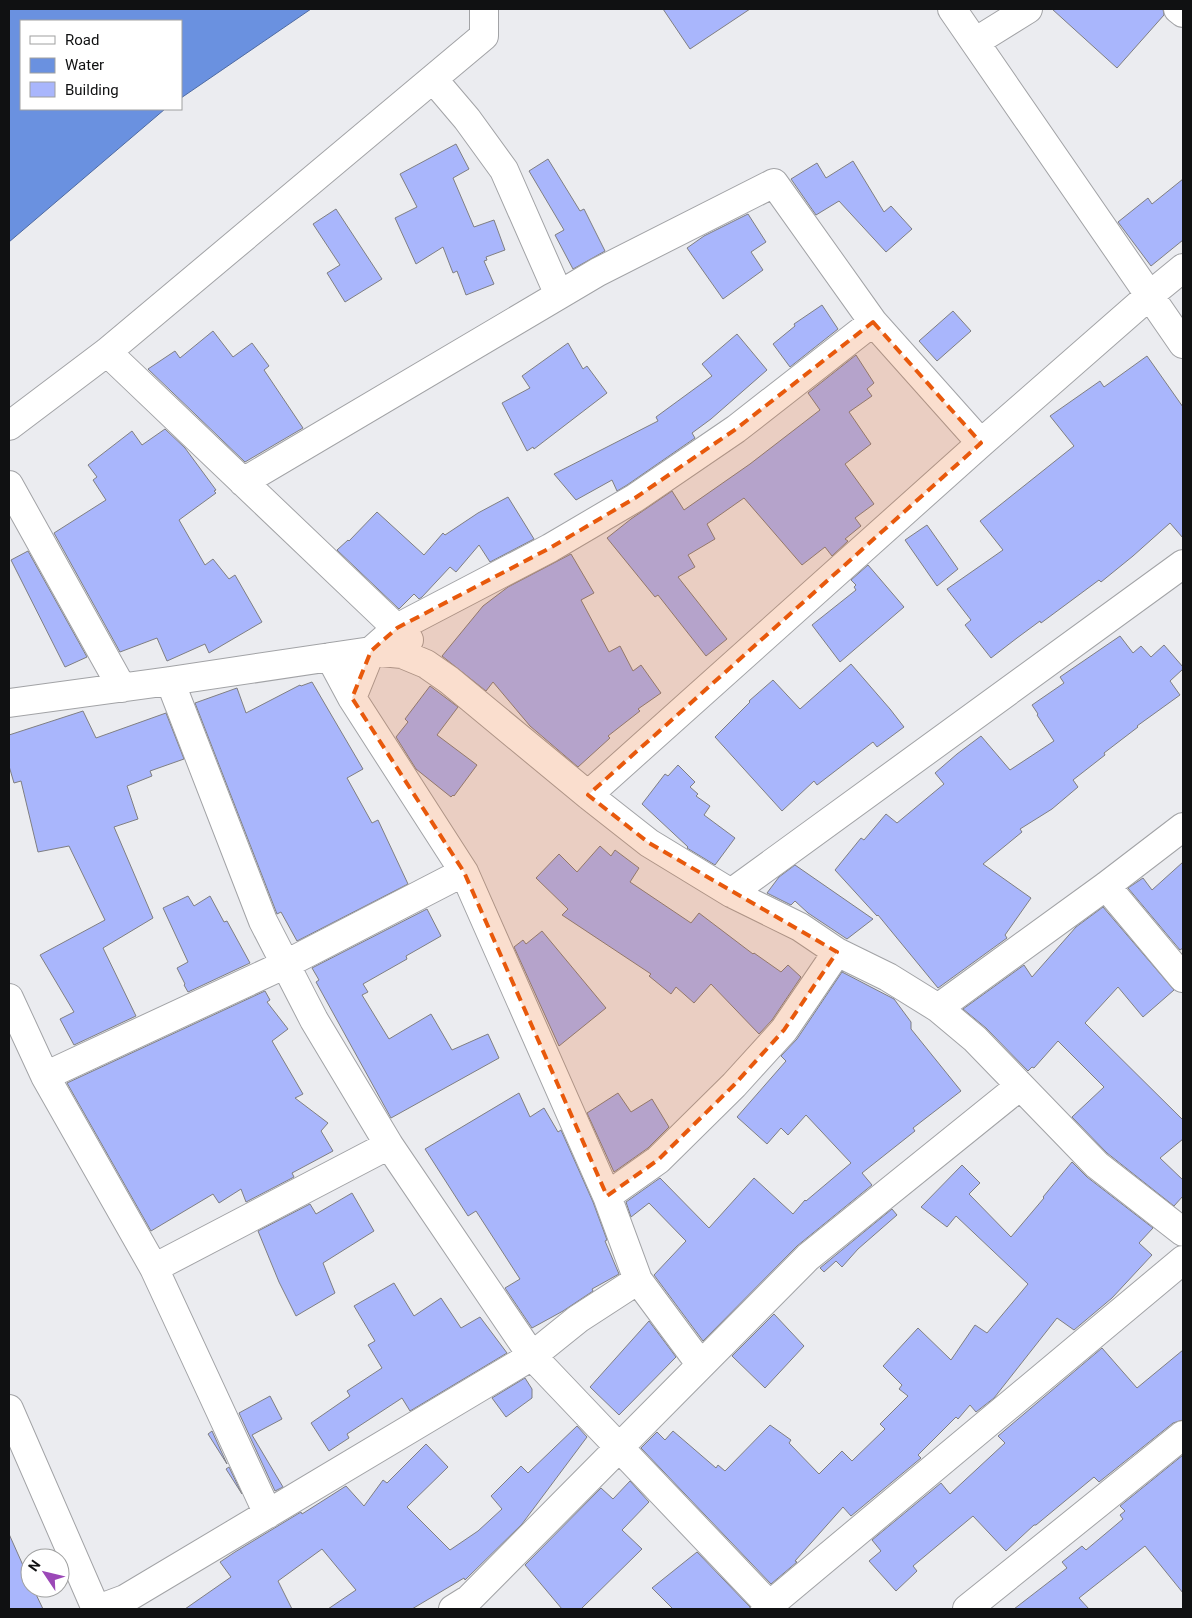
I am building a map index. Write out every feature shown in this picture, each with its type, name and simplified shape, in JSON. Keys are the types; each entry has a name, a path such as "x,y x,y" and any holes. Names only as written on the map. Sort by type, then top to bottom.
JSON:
{"street":[{"path":"9,426 107,352 484,36 484,9"},
{"path":"952,9 1183,344"},
{"path":"975,42 1028,9"},
{"path":"1178,9 1183,13"},
{"path":"433,79 467,119 504,170 559,295"},
{"path":"243,482 598,272 774,183 873,322 981,443"},
{"path":"588,795 981,443 1183,268"},
{"path":"352,698 371,651 397,628 550,548 635,498 736,429 873,322"},
{"path":"107,352 397,628 449,680"},
{"path":"9,486 122,688"},
{"path":"731,893 1183,564"},
{"path":"9,703 170,682 371,651 402,654 426,664 449,680 588,795 650,843 731,893 800,927 836,952 888,977 938,1008 975,1039 1097,1165 1183,1232"},
{"path":"330,657 352,698 464,872 607,1196 638,1280 702,1365"},
{"path":"170,682 263,921 314,1020 389,1145 532,1356 769,1608 1183,1260"},
{"path":"938,1008 1106,886 1183,827"},
{"path":"45,1076 286,964 464,872"},
{"path":"1106,886 1183,978"},
{"path":"607,1196 658,1160 734,1085 784,1030 836,952"},
{"path":"9,998 45,1076 154,1268 268,1514"},
{"path":"453,1609 469,1600 808,1257 1020,1086"},
{"path":"154,1268 389,1145"},
{"path":"10,1415 97,1609 128,1604 268,1514 532,1356 578,1319 638,1280"},
{"path":"967,1609 1183,1435"}],"highlighted area":[{"path":"873,322 981,443 588,795 649,843 837,952 784,1030 734,1085 658,1160 607,1196 464,872 352,698 371,651 397,628 550,548 635,498 736,429"}],"water":[{"path":"9,9 311,9 182,97 182,20 20,20 20,110 164,110 9,242"}],"building":[{"path":"663,9 750,9 690,49"},
{"path":"1052,9 1163,9 1164,15 1117,68"},
{"path":"456,144 469,169 453,178 474,227 494,220 505,250 486,257 487,260 484,261 494,284 466,295 457,271 453,273 443,247 416,264 395,218 417,207 400,174"},
{"path":"548,159 580,211 584,209 605,251 573,269 555,235 564,230 529,171"},
{"path":"853,161 884,212 891,206 912,229 886,252 839,201 816,215 791,179 817,163 826,178"},
{"path":"1183,179 1183,240 1151,266 1118,222 1148,198 1152,204"},
{"path":"336,209 382,279 345,302 327,273 340,265 313,224"},
{"path":"748,214 766,242 751,252 763,270 723,299 687,248 704,236"},
{"path":"822,305 838,329 790,367 773,344 795,326 794,324"},
{"path":"953,311 971,331 937,361 919,341"},
{"path":"213,331 233,357 252,343 269,366 264,370 303,428 245,462 148,369 175,351 180,358"},
{"path":"737,334 767,370 711,419 692,433 695,438 627,485 617,491 612,480 576,500 554,474 658,421 656,417 712,376 702,364"},
{"path":"568,343 583,369 587,366 607,393 534,449 533,447 527,451 502,403 530,388 522,376"},
{"path":"856,355 874,383 867,389 872,396 849,412 871,444 845,464 874,504 855,518 861,526 845,539 848,541 832,556 825,547 802,565 744,498 707,524 715,539 688,555 695,567 678,577 727,639 706,656 658,595 655,597 607,538 672,491 684,510 750,464 820,410 808,393"},
{"path":"1147,356 1183,407 1183,538 1170,523 1101,582 1099,580 991,658 965,625 971,620 947,589 1003,550 980,521 1074,446 1050,416 1100,381 1104,387"},
{"path":"165,429 185,448 216,490 214,491 216,493 179,520 205,565 213,559 229,579 235,575 262,622 209,653 205,644 167,661 157,638 120,652 54,533 106,500 93,480 97,477 88,465 132,431 142,445"},
{"path":"508,497 534,539 490,562 479,545 456,572 450,567 422,597 419,599 414,594 399,609 337,550 349,541 377,512 424,555 443,533 445,535 478,513"},
{"path":"927,525 958,569 937,586 905,540"},
{"path":"28,551 87,657 65,667 11,560"},
{"path":"571,554 594,593 581,600 609,652 620,646 633,671 641,665 661,693 638,709 640,711 608,736 610,738 578,767 530,726 493,682 486,691 442,656 483,606 508,587"},
{"path":"868,565 904,607 840,662 812,625 856,590 854,587 856,585 851,580"},
{"path":"1120,636 1133,653 1141,646 1151,657 1164,645 1183,667 1170,681 1180,695 1104,753 1105,755 1073,780 1078,787 1052,809 1020,829 1022,832 983,864 1031,898 1005,935 1007,938 938,988 878,915 835,870 861,838 864,840 886,814 897,823 944,784 935,773 981,736 1010,770 1054,741 1032,705 1064,683 1060,677"},
{"path":"851,664 904,727 877,747 873,742 817,785 814,781 782,811 715,737 749,701 773,680 800,709"},
{"path":"312,682 363,769 347,778 372,823 378,820 408,884 297,941 281,912 277,914 195,703 237,688 246,713 300,685"},
{"path":"430,686 458,707 437,735 477,765 454,796 451,797 416,769 396,737 408,722 405,719"},
{"path":"83,711 96,738 166,713 184,759 150,771 152,776 127,786 138,819 114,827 153,918 103,948 136,1016 74,1045 60,1019 74,1012 40,955 105,920 69,846 38,852 21,781 14,783 9,766 9,735"},
{"path":"678,765 695,782 690,787 698,794 696,796 710,806 704,815 735,838 715,865 687,848 642,804 665,774 668,776"},
{"path":"600,846 611,856 615,850 639,868 630,882 691,923 699,913 753,954 781,972 788,965 801,977 772,1020 759,1034 711,984 694,1003 676,987 671,994 649,976 651,974 562,915 568,909 536,878 559,854 577,872"},
{"path":"1183,862 1183,948 1180,950 1128,888 1143,878 1152,890"},
{"path":"795,865 873,919 847,939 808,913 795,901 791,905 767,893 779,877"},
{"path":"188,896 194,906 210,896 224,922 227,921 250,963 188,992 177,968 188,962 163,908"},
{"path":"1103,907 1174,990 1143,1017 1118,987 1085,1023 1183,1120 1183,1139 1160,1158 1183,1180 1183,1196 1174,1206 1107,1153 1072,1117 1104,1087 1058,1041 1034,1068 1032,1067 1028,1071 986,1028 963,1009 1024,965 1032,977 1076,927"},
{"path":"427,909 441,936 406,956 407,959 363,984 368,992 362,995 389,1039 431,1014 452,1050 488,1034 499,1058 391,1118 316,982 319,980 312,968"},
{"path":"542,931 606,1008 559,1046 514,947 523,940 526,944"},
{"path":"842,972 894,999 911,1022 911,1029 961,1091 913,1128 915,1131 862,1173 872,1185 797,1246 703,1341 654,1275 686,1241 649,1203 631,1217 626,1202 660,1178 709,1228 754,1178 793,1214 805,1200 851,1163 806,1115 788,1135 781,1128 767,1144 737,1117 786,1061 781,1056 797,1039"},
{"path":"265,991 270,1000 267,1002 288,1029 272,1041 303,1094 295,1098 328,1123 321,1131 333,1151 292,1173 294,1177 246,1202 241,1189 219,1203 213,1194 151,1231 67,1083"},
{"path":"519,1093 530,1117 544,1108 558,1132 561,1130 593,1202 607,1240 605,1241 619,1274 592,1289 593,1291 563,1311 532,1328 505,1288 520,1279 476,1211 468,1216 425,1149"},
{"path":"618,1093 631,1112 652,1099 669,1127 648,1148 614,1172 587,1113"},
{"path":"1072,1162 1087,1177 1153,1228 1139,1243 1152,1255 1112,1298 1074,1330 1057,1318 994,1398 976,1412 970,1405 958,1419 956,1417 918,1455 921,1458 851,1516 843,1507 795,1561 797,1562 771,1584 641,1448 657,1432 665,1440 673,1431 716,1468 718,1465 725,1471 770,1425 791,1440 789,1443 819,1474 842,1451 852,1461 885,1429 880,1424 908,1396 899,1389 902,1385 883,1366 918,1328 951,1360 975,1325 987,1333 1028,1284 956,1216 947,1227 921,1207 962,1165 980,1183 969,1194 1011,1237"},
{"path":"352,1193 374,1231 323,1263 335,1293 296,1316 279,1282 258,1231 310,1204 316,1214"},
{"path":"892,1209 897,1215 858,1249 842,1267 836,1261 824,1272 820,1268"},
{"path":"394,1283 414,1316 441,1298 461,1328 480,1317 507,1353 410,1411 402,1398 347,1434 349,1438 329,1451 311,1423 350,1396 347,1391 382,1368 368,1345 375,1341 354,1306"},
{"path":"774,1314 804,1346 765,1388 732,1356"},
{"path":"649,1321 676,1357 619,1415 590,1387"},
{"path":"1102,1348 1137,1388 1183,1350 1183,1420 1173,1423 1099,1482 1094,1477 1034,1525 1006,1551 973,1516 913,1566 917,1571 896,1591 869,1561 881,1551 872,1540 941,1483 950,1494 1005,1443 998,1436"},
{"path":"525,1378 532,1389 532,1398 506,1417 492,1398"},
{"path":"270,1396 282,1419 252,1435 283,1487 275,1491 239,1413"},
{"path":"577,1426 587,1437 522,1524 465,1580 464,1578 412,1609 328,1609 356,1590 322,1549 278,1581 292,1609 185,1609 231,1577 220,1562 346,1486 364,1506 383,1480 387,1483 426,1444 448,1467 407,1507 450,1550 478,1531 502,1509 491,1496 521,1466 528,1473"},
{"path":"212,1431 227,1464 208,1434"},
{"path":"1183,1455 1183,1593 1145,1546 1079,1598 1089,1609 1014,1609 1067,1568 1062,1562 1082,1546 1086,1550 1123,1519 1120,1515 1125,1511 1120,1506"},
{"path":"229,1467 242,1494 226,1469"},
{"path":"630,1481 649,1502 622,1530 642,1549 581,1609 562,1609 525,1565 601,1488 613,1499"},
{"path":"9,1534 20,1559 20,1598 38,1598 43,1609 9,1609"},
{"path":"697,1552 750,1609 673,1609 652,1588"}]}
